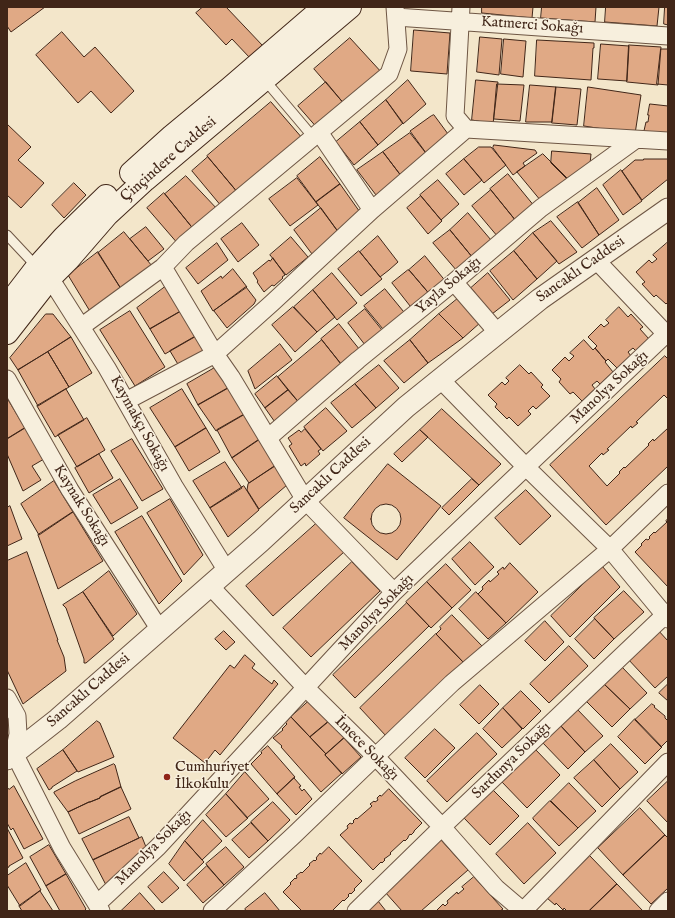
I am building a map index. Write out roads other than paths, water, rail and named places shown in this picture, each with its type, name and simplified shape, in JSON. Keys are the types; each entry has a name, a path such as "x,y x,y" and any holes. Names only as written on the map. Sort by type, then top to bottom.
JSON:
{"main road":[{"name":"Çinçindere Caddesi","path":"7,333 64,237 105,196 166,141 324,7"},
{"name":"Çinçindere Caddesi","path":"7,306 43,272 68,260 107,214 145,180 350,7"}],"street":[{"name":"Katmerci Sokağı","path":"396,12 460,14 668,36"},
{"path":"81,327 163,267 186,243 389,74 398,49 396,12"},
{"path":"460,14 455,116 466,129"},
{"path":"126,401 215,354 372,210 466,129 668,141"},
{"path":"316,135 372,210"},
{"name":"Yayla Sokağı","path":"268,438 358,360 454,282 540,208 635,140"},
{"name":"Sancaklı Caddesi","path":"11,756 58,719 226,572 406,407 540,299 668,209"},
{"path":"596,260 667,334"},
{"path":"163,267 305,500 394,592"},
{"name":"Kaymakçı Sokağı","path":"43,272 107,368 174,486 226,572"},
{"path":"454,282 498,333"},
{"name":"Manolya Sokağı","path":"99,908 158,847 394,592 667,334"},
{"name":"Kaynak Sokağı","path":"7,379 70,490 160,630"},
{"path":"440,379 526,467 610,549 667,615"},
{"path":"212,911 294,835 452,683 610,549 668,493"},
{"name":"İmece Sokağı","path":"210,586 306,688 376,757 442,827 496,888 523,911"},
{"name":"Sardunya Sokağı","path":"356,911 442,827 667,615"},
{"path":"7,698 17,716 39,734"},
{"path":"17,716 18,734 11,756 62,848 99,908"},
{"path":"523,911 668,762"},
{"path":"658,911 668,901"}],"lane":[{"path":"264,79 316,135"},
{"path":"7,235 43,272"}],"place":[{"name":"Cumhuriyet İlkokulu","path":"167,777"}]}
